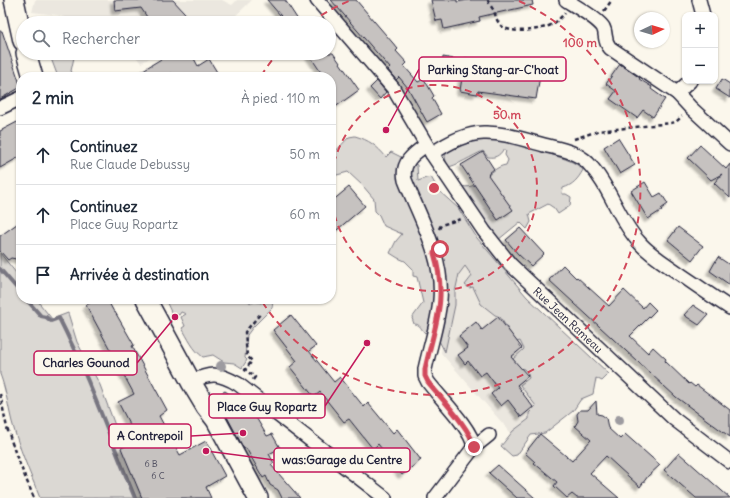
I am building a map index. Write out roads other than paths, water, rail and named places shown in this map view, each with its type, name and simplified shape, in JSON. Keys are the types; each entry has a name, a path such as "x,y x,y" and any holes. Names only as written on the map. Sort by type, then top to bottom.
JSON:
{"main road":[{"path":"14,0 18,16"},
{"path":"28,60 32,72"},
{"path":"149,304 196,380 210,399 216,420 258,498"},
{"path":"159,304 196,380"}],"street":[{"name":"Rue Jean Rameau","path":"317,0 331,16"},
{"path":"699,0 702,12"},
{"path":"568,2 602,26 606,42 610,48 677,93 730,144"},
{"name":"Rue Jean Rameau","path":"336,22 393,88 429,150 496,249 540,294 674,419 730,462"},
{"path":"677,93 687,84"},
{"path":"0,108 16,100"},
{"path":"474,447 474,442 466,428 426,380 425,369 439,312 440,279 429,240 404,180 405,164 409,158 464,137 490,132 521,138 565,150 581,158 594,171 626,225 647,250 730,308"},
{"path":"196,380 210,374 218,375 238,384 385,498"},
{"path":"434,498 474,447 489,435"}],"waterway":[{"path":"0,269 16,287"},
{"path":"30,304 41,316 46,317 51,321 59,318 90,385 135,498"}],"place":[{"name":"Parking Stang-ar-C'hoat","path":"386,130"},
{"name":"Charles Gounod","path":"175,317"},
{"name":"Place Guy Ropartz","path":"367,343"},
{"name":"A Contrepoil","path":"243,433"},
{"name":"was:Garage du Centre","path":"206,451"}]}
